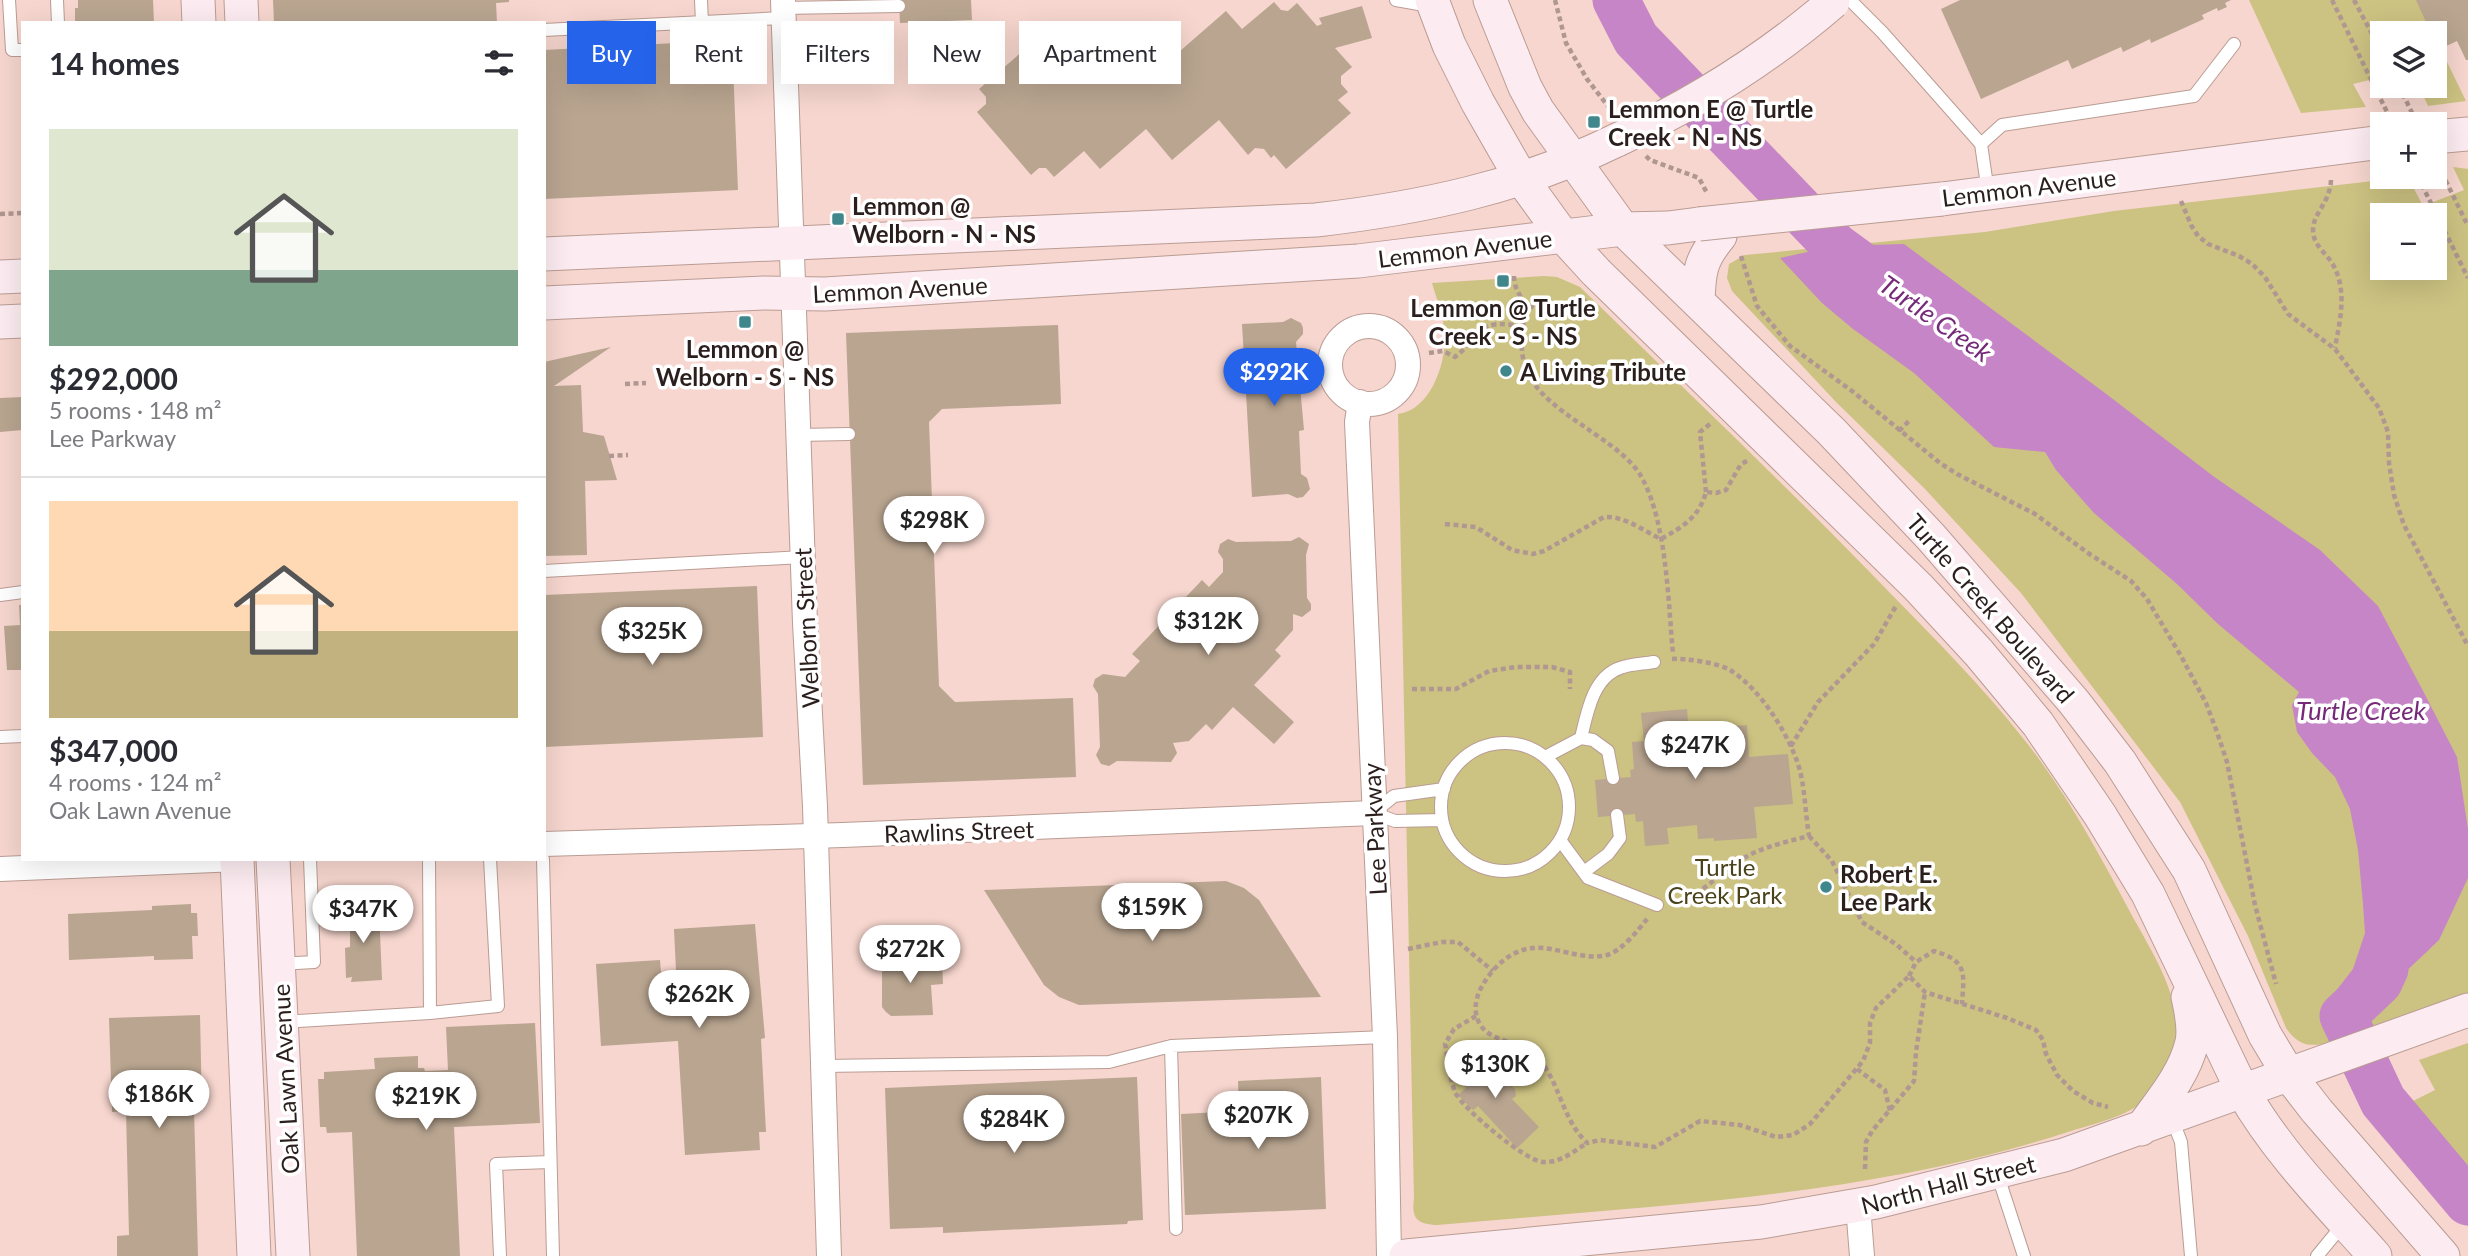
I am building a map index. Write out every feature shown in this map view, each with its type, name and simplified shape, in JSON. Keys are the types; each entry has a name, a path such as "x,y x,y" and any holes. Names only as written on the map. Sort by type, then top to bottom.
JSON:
{"main road":[{"path":"198,0 199,21"},
{"path":"241,0 242,21"},
{"name":"Turtle Creek Boulevard","path":"1490,0 1525,87 1538,111 1623,229 1832,432 1922,528 2082,712 2120,762 2189,870 2265,1035 2302,1070 2317,1111 2443,1256"},
{"name":"Lemmon Avenue","path":"546,254 1316,220 1383,212 1452,199 1572,160 1623,134 1654,123 1731,79 1839,1"},
{"name":"Turtle Creek Boulevard","path":"1433,3 1449,45 1478,103 1521,178 1563,236 1596,272 1918,587 2038,724 2100,815 2148,894 2242,1092 2260,1122 2284,1154 2375,1256"},
{"path":"2447,136 2468,134"},
{"name":"Lemmon Avenue","path":"546,303 793,294 1358,261 1623,229 1719,227 2370,144"},
{"path":"1698,302 1702,263 1719,227"},
{"path":"0,277 21,276"},
{"path":"0,322 21,321"},
{"name":"Oak Lawn Avenue","path":"237,861 254,1256"},
{"name":"Oak Lawn Avenue","path":"273,861 293,1256"},
{"path":"2157,1124 2193,1040 2192,1014 2180,964"},
{"name":"North Hall Street","path":"1406,1256 1507,1250 1761,1222 1858,1206 2064,1155 2157,1124 2468,1010"}],"street":[{"name":"Welborn Street","path":"783,9 829,1256"},
{"name":"Lee Parkway","path":"1360,402 1357,422 1385,1037 1389,1256"},
{"name":"Rawlins Street","path":"546,844 1373,813"},
{"path":"0,869 190,861"},
{"path":"1858,1206 1862,1256"}],"lane":[{"path":"9,0 11,50"},
{"path":"57,0 58,21"},
{"path":"701,0 702,21"},
{"path":"1396,0 1433,3"},
{"path":"1839,1 1882,32 1981,144 1988,192"},
{"path":"714,21 783,9 899,6"},
{"path":"546,30 670,24"},
{"path":"1981,144 2002,125 2194,96 2234,44"},
{"path":"798,435 849,434"},
{"path":"546,571 803,557"},
{"path":"0,595 21,592"},
{"path":"1581,737 1592,700 1600,684 1610,673 1622,667 1654,662"},
{"path":"0,737 21,736"},
{"path":"1545,757 1581,737 1593,740 1608,751 1613,778"},
{"path":"1502,743 1517,744 1545,757 1556,768 1568,795 1566,826 1560,840 1539,862 1524,869 1494,871 1466,859 1454,847 1442,820 1441,804 1450,775 1460,762 1472,752 1502,743"},
{"path":"1373,813 1394,796 1444,789"},
{"path":"1373,813 1395,821 1442,820"},
{"path":"1584,872 1608,854 1620,838 1617,815"},
{"path":"1560,840 1588,878 1657,905"},
{"path":"279,964 314,962 310,861"},
{"path":"429,861 430,1013"},
{"path":"282,1023 498,1006 490,861"},
{"path":"542,861 554,1256"},
{"path":"822,1066 1109,1062 1171,1046 1385,1037"},
{"path":"1171,1046 1176,1229"},
{"path":"2157,1124 2182,1142 2191,1256"},
{"path":"500,1256 496,1164 550,1162"},
{"path":"1997,1173 2024,1256"},
{"path":"2317,1256 2345,1222"}],"path":[{"path":"1555,0 1566,43 1623,134 1650,160 1699,178 1704,188"},
{"path":"2332,0 2387,112"},
{"path":"2354,0 2370,30"},
{"path":"2331,180 2328,200 2317,215 2313,231 2340,284 2342,306 2335,349"},
{"path":"2447,184 2468,226"},
{"path":"2424,189 2468,278"},
{"path":"2181,201 2198,236 2208,244 2252,264 2270,283 2288,314 2335,349 2385,419 2393,485 2404,525 2468,646"},
{"path":"0,215 21,214"},
{"path":"1743,260 1756,306 1790,346 1957,474 2035,514 2088,553 2132,580 2147,598 2206,703 2217,732 2227,762 2255,905 2280,997"},
{"path":"1514,276 1519,294 1528,304 1540,311 1567,312 1580,306 1589,296"},
{"path":"1528,304 1521,326 1521,349 1526,371 1537,391 1620,452 1640,474 1655,505 1673,659 1729,669 1756,694 1776,718 1797,762 1809,836 1832,861 1862,922 1916,962"},
{"path":"1429,353 1443,351 1455,358 1472,343 1479,331 1489,325 1496,322 1521,326"},
{"path":"625,384 646,383"},
{"path":"1899,431 1910,420"},
{"path":"1661,539 1689,523 1698,513 1706,492 1700,432 1708,426"},
{"path":"609,456 628,455"},
{"path":"1706,492 1727,490 1741,464 1746,463"},
{"path":"1446,524 1476,527 1512,550 1533,554 1544,551 1604,517 1626,520 1661,539"},
{"path":"1790,747 1818,702 1874,644 1897,604"},
{"path":"1412,689 1456,689 1489,671 1516,667 1552,667 1570,672 1570,689"},
{"path":"1587,1143 1577,1134 1549,1072 1538,1057 1522,1046 1487,1032 1476,1016 1477,997 1485,979 1498,964 1533,948 1582,956 1608,955 1639,929 1657,905 1684,900 1703,890 1744,858 1769,847 1809,836"},
{"path":"1408,949 1442,942 1458,942 1493,971"},
{"path":"1476,1016 1454,1029 1445,1044 1456,1093 1473,1114 1516,1149 1541,1162 1560,1160 1587,1143 1600,1140 1655,1147 1700,1121 1740,1125 1776,1137 1793,1135 1810,1125 1863,1061 1870,1043 1870,1023 1876,1007 1909,976 1916,962 1934,951 1951,956 1961,966 1964,979 1962,1003"},
{"path":"1909,976 1925,992 2036,1030 2043,1040 2046,1054 2057,1075 2073,1091 2093,1103 2109,1108"},
{"path":"1865,1169 1866,1142 1872,1131 1914,1081 1925,992"},
{"path":"1857,1069 1885,1090 1890,1112"}],"green space":[{"path":"2249,0 2418,0 2428,21 2370,21 2370,80 2353,84 2366,107 2301,113"},
{"path":"2447,62 2466,101 2428,106 2424,98 2447,98"},
{"path":"2453,167 2468,169 2468,997 2335,1042 2307,1044 2297,1040 2286,1028 2248,936 2180,802 2021,593 1925,489 1836,402 1732,291 1727,278 1729,264 1745,255 1985,232 2114,211 2370,181 2370,189 2414,189 2421,203 2370,203 2370,280 2447,280 2447,203 2431,203 2464,190"},
{"name":"Turtle Creek Park","path":"1557,277 1580,287 1852,554 1958,663 2038,757 2105,865 2155,957 2169,990 2177,1024 2176,1048 2163,1074 2142,1102 2107,1120 1991,1154 1913,1172 1835,1185 1676,1205 1437,1225 1417,1219 1413,1206 1398,414 1409,411 1427,396 1439,373 1445,337 1432,283"},
{"path":"2468,1043 2468,1172 2405,1105 2435,1090 2419,1060"}],"water":[{"name":"Turtle Creek","path":"1904,244 2213,476 2320,550 2378,606 2457,757 2468,829 2468,878 2439,940 2397,980 2343,1016 2323,1027 2329,1000 2353,969 2365,933 2358,850 2350,809 2335,777 2297,732 2292,705 2299,692 2094,513 2056,470 2045,452 1994,447 1914,373 1822,303 1780,258 1835,246"}],"building":[{"path":"78,0 153,0 154,21 75,21 75,8 78,8"},
{"path":"273,0 509,0 496,3 497,21 274,21"},
{"path":"899,0 971,0 972,20 900,23"},
{"path":"1960,0 2231,0 2225,3 2227,7 2202,15 2204,19 2151,43 2150,39 2123,52 2121,47 2072,69 2068,60 1981,99 1941,9"},
{"path":"2416,0 2468,0 2468,60 2457,41 2447,46 2447,21 2426,21"},
{"path":"1274,2 1281,10 1288,11 1297,3 1317,26 1322,24 1319,18 1362,6 1372,38 1335,48 1352,67 1341,76 1341,84 1348,92 1338,100 1351,113 1286,169 1274,155 1271,158 1264,149 1255,148 1248,155 1219,120 1172,160 1146,129 1100,169 1084,151 1054,177 1046,168 1039,168 1031,175 977,112 986,104 986,97 979,89 985,84 1005,84 1005,66 1019,54 1019,84 1181,84 1181,50 1226,11 1242,29"},
{"path":"670,43 670,84 734,84 738,190 546,199 546,50 567,49 567,84 656,84 656,44"},
{"path":"1291,318 1301,323 1303,328 1303,334 1296,342 1304,430 1299,431 1301,474 1307,478 1310,489 1303,497 1297,498 1288,494 1252,497 1242,324 1283,322"},
{"path":"1058,325 1061,404 942,409 929,422 939,686 955,702 1073,698 1076,777 863,785 846,333"},
{"path":"611,347 554,386 581,385 583,432 604,436 617,480 585,481 587,555 546,556 546,362"},
{"path":"21,397 21,430 0,432 0,398"},
{"path":"1299,537 1309,544 1306,555 1307,598 1311,610 1302,617 1293,614 1293,630 1275,650 1281,656 1254,685 1294,722 1274,744 1233,707 1212,730 1206,724 1189,741 1173,743 1177,753 1171,762 1117,761 1109,766 1101,764 1096,755 1100,747 1098,694 1093,686 1095,679 1103,674 1125,677 1140,661 1132,654 1202,580 1209,587 1223,572 1223,559 1218,552 1220,544 1228,539 1236,542 1291,541"},
{"path":"757,586 763,737 546,747 546,595"},
{"path":"21,605 21,670 7,670 4,626 20,625"},
{"path":"1687,709 1689,735 1700,734 1700,729 1747,725 1749,757 1788,754 1793,804 1754,807 1757,838 1714,841 1714,838 1698,839 1697,825 1667,828 1669,844 1645,846 1643,821 1636,822 1635,814 1598,817 1595,780 1631,777 1630,770 1634,769 1632,742 1644,741 1641,713"},
{"path":"1226,881 1244,888 1259,900 1321,997 1079,1005 1059,997 1044,985 984,890"},
{"path":"191,904 191,913 197,913 198,936 192,936 193,959 154,960 154,956 69,960 68,914 152,910 152,906"},
{"path":"379,909 382,980 351,982 352,977 346,978 345,948 350,947 350,930 344,930 343,910"},
{"path":"755,924 765,1038 761,1039 766,1132 759,1132 760,1150 685,1155 678,1041 601,1046 596,964 660,960 661,972 676,971 674,929"},
{"path":"942,957 943,984 931,985 933,1015 891,1016 886,1012 882,1007 882,958"},
{"path":"200,1015 202,1109 194,1109 198,1256 117,1256 117,1236 129,1235 126,1111 112,1112 109,1018"},
{"path":"535,1023 540,1123 454,1127 460,1256 357,1256 352,1132 327,1133 326,1127 320,1127 318,1079 324,1079 324,1072 375,1069 374,1058 418,1056 418,1068 424,1068 425,1071 448,1070 446,1027"},
{"path":"1475,1053 1501,1080 1508,1082 1515,1089 1516,1096 1512,1099 1539,1127 1517,1148 1478,1106 1473,1110 1458,1095 1466,1088 1454,1075"},
{"path":"1137,1077 1143,1220 1128,1221 1127,1224 943,1233 943,1227 890,1229 885,1088"},
{"path":"1321,1077 1326,1209 1185,1215 1181,1114 1239,1111 1238,1081"}],"waterway":[{"name":"Turtle Creek","path":"1616,0 1636,39 1835,246 1887,284"},
{"name":"Turtle Creek","path":"2385,969 2379,982 2343,1016 2383,1101 2468,1202"}],"place":[{"name":"Lemmon E @ Turtle Creek - N - NS","path":"1594,122"},
{"name":"Lemmon @ Welborn - N - NS","path":"838,219"},
{"name":"Lemmon @ Turtle Creek - S - NS","path":"1503,281"},
{"name":"Lemmon @ Welborn - S - NS","path":"745,322"},
{"name":"A Living Tribute","path":"1506,371"},
{"name":"Robert E. Lee Park","path":"1826,887"}]}
